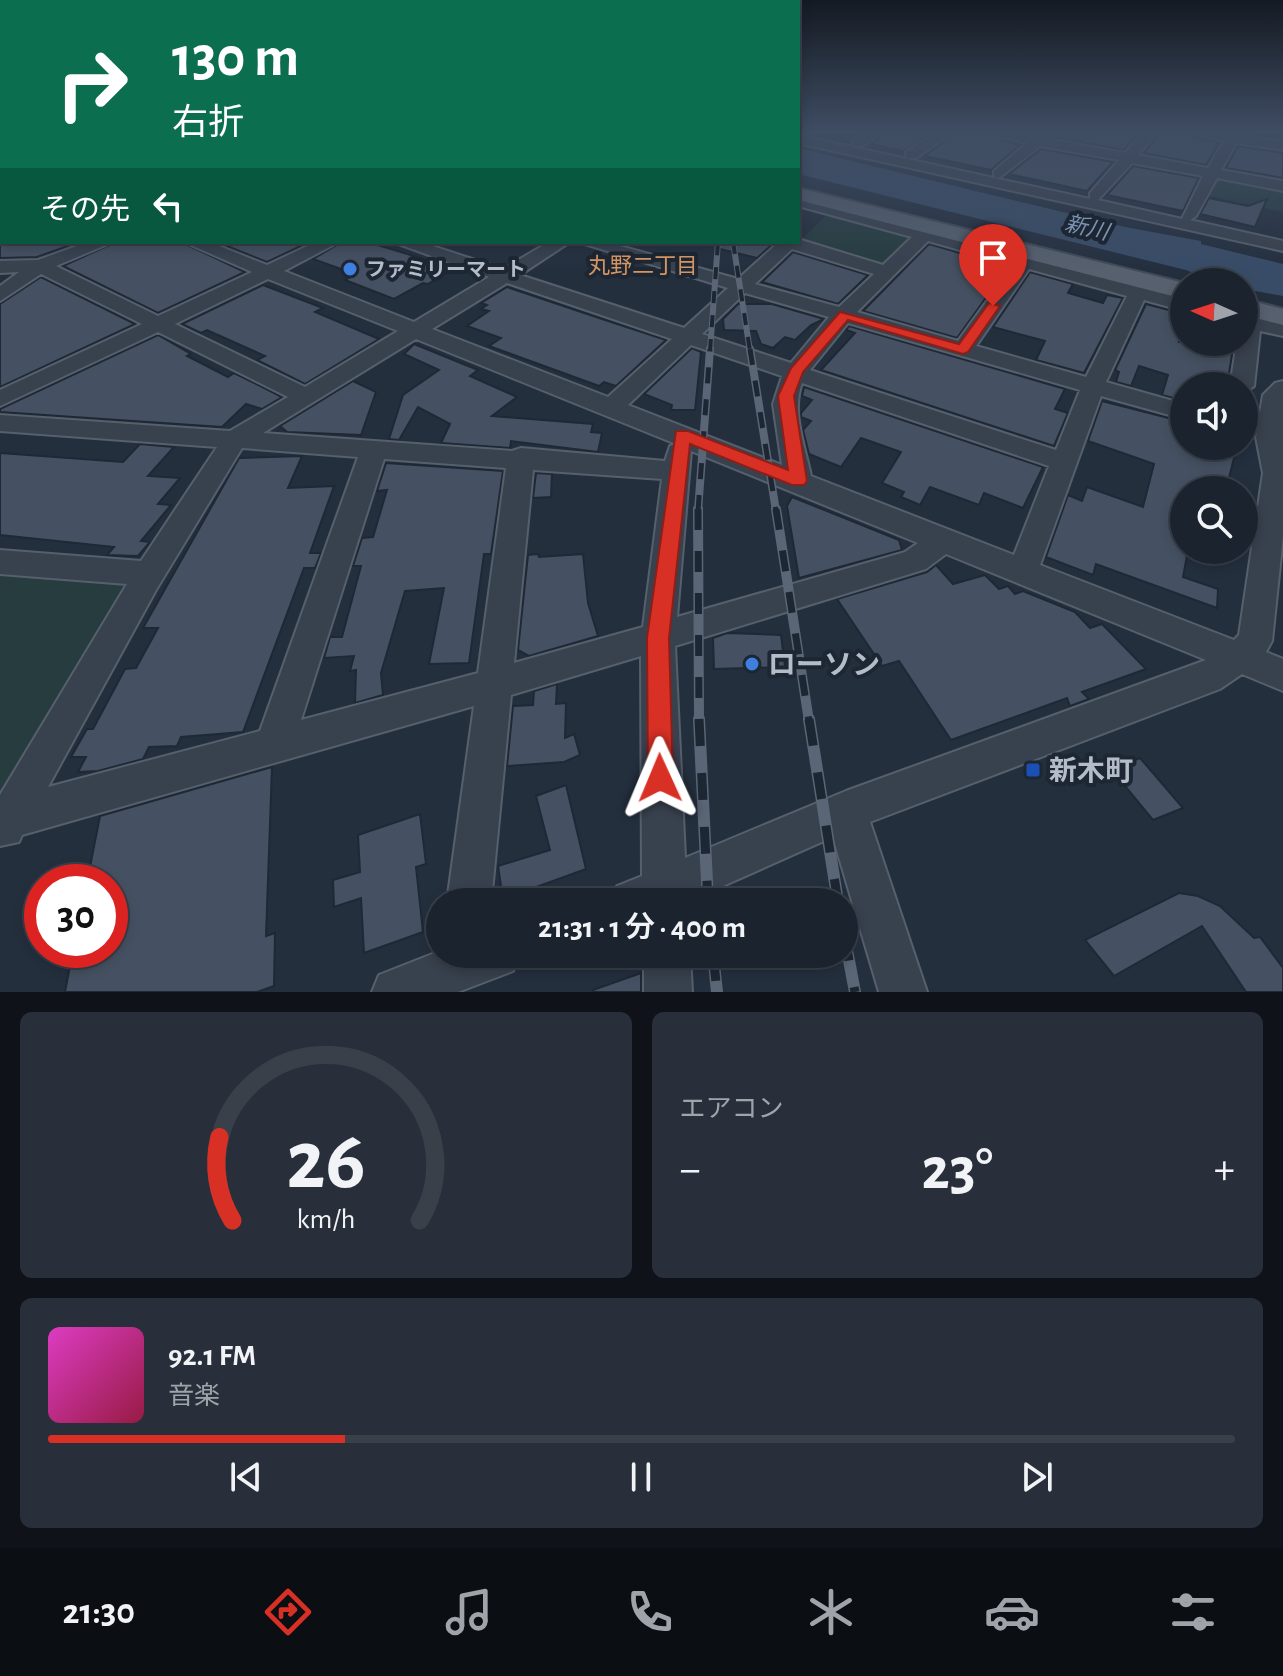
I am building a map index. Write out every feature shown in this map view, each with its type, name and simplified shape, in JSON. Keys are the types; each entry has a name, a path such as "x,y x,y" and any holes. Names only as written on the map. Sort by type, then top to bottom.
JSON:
{"main road":[{"path":"800,195 1170,287"},
{"path":"1258,317 1283,317"}],"street":[{"path":"970,177 1283,246"},
{"path":"1014,177 1283,236"},
{"path":"1096,196 1112,177"},
{"path":"1188,216 1209,177"},
{"path":"1239,177 1283,186"},
{"path":"800,202 1170,301"},
{"path":"800,232 826,208"},
{"path":"798,481 786,396 796,371 845,315 924,235"},
{"path":"0,295 40,266 99,244"},
{"path":"198,244 1283,675"},
{"path":"0,399 326,244"},
{"path":"408,244 1064,462"},
{"path":"3,825 150,574 234,440 558,244"},
{"path":"594,244 1170,408"},
{"path":"612,407 787,244"},
{"path":"796,244 888,272"},
{"path":"963,349 1024,263"},
{"path":"0,267 40,266 306,396"},
{"path":"1022,573 1093,386 1138,293"},
{"path":"1258,321 1283,330"},
{"path":"676,888 846,811 1207,678 1239,658 1255,641 1269,444 1275,395 1283,388"},
{"path":"0,423 374,450 521,457 676,471"},
{"path":"630,467 676,432"},
{"path":"654,888 658,638 676,471 676,432"},
{"path":"274,746 374,450"},
{"path":"471,888 521,457"},
{"path":"3,825 658,638 915,561 943,541"},
{"path":"0,562 150,574"},
{"path":"846,811 903,992"},
{"path":"396,992 467,968"},
{"path":"667,968 668,992"}],"green space":[{"path":"1216,177 1283,188 1283,212 1210,196"},
{"path":"830,212 918,235 885,268 800,241"},
{"path":"0,568 141,579 0,810"}],"water":[{"name":"新川","path":"811,177 919,177 1125,227 1201,241 1201,244 1283,264 1283,296 1258,292 1258,268 1178,268"}],"building":[{"path":"1024,177 1099,177 1087,191"},
{"path":"1123,177 1199,178 1183,211 1107,195"},
{"path":"1209,198 1248,206 1267,199 1255,227 1200,214"},
{"path":"0,244 73,244 37,257 0,258"},
{"path":"112,244 185,244 245,272 158,313 63,266"},
{"path":"222,244 305,244 267,262"},
{"path":"339,244 375,244 453,268 428,284 423,283 394,299 345,280 355,274 313,259"},
{"path":"717,244 773,244 757,258 716,248"},
{"path":"929,244 1008,267 957,338 863,311"},
{"path":"793,252 868,275 838,304 762,282"},
{"path":"1030,272 1073,284 1068,293 1103,303 1107,295 1123,298 1084,373 1036,360 1045,341 993,327"},
{"path":"41,277 135,324 0,387 0,304"},
{"path":"263,285 323,308 315,312 379,339 305,384 257,360 265,356 207,330 201,333 182,324"},
{"path":"507,287 666,340 616,386 604,382 599,386 489,346 501,338 467,326 489,311 481,309 487,305 481,303"},
{"path":"738,304 772,304 824,319 811,325 795,340 785,337 773,348 761,344 756,331 724,330 723,319"},
{"path":"1146,304 1170,310 1170,356 1232,356 1229,372 1170,372 1170,397 1162,395 1168,375 1139,366 1131,386 1116,382 1119,372 1115,370"},
{"path":"849,326 1065,389 1055,409 1068,413 1054,446 821,370 855,333 846,330"},
{"path":"158,335 191,354 187,356 228,377 234,373 282,397 262,409 246,404 222,427 0,412 0,409"},
{"path":"414,344 478,370 470,376 517,397 492,416 593,424 591,432 602,433 598,452 511,441 510,448 441,443 450,424 418,407 399,440 389,439 403,395 439,370 404,354"},
{"path":"692,348 701,352 695,410 671,410 672,405 644,394"},
{"path":"353,381 376,392 361,435 287,432 280,426"},
{"path":"804,387 1043,467 1023,508 984,493 979,505 930,487 920,505 901,497 904,492 882,483 901,452 861,438 841,467 809,454 803,430 811,421 801,417 801,413 812,400 802,396"},
{"path":"1102,401 1170,418 1170,460 1234,460 1230,476 1170,476 1170,564 1185,564 1183,577 1218,589 1217,608 1096,564 1093,575 1046,557 1068,495 1082,501 1087,487 1143,507 1154,464 1088,441"},
{"path":"140,444 174,447 148,476 180,478 158,504 171,505 141,541 150,542 138,556 107,555 114,547 0,535 0,453 123,462"},
{"path":"302,456 288,488 334,486 310,553 321,553 315,568 304,568 243,732 181,737 177,746 149,747 143,759 98,771 78,772 86,757 71,757 87,729 93,729 125,669 136,668 158,628 143,628 239,458"},
{"path":"386,463 503,471 491,554 484,554 469,663 429,664 444,588 405,591 381,673 383,695 355,703 356,670 350,671 354,656 324,658 330,637 342,637 361,566 353,566 362,538 373,537 387,490 377,491"},
{"path":"536,473 552,474 551,497 533,498"},
{"path":"792,497 899,540 902,550 799,578 787,506"},
{"path":"538,554 539,557 583,554 588,603 598,636 529,656 518,650 528,555"},
{"path":"936,565 953,584 985,575 999,589 1008,586 1015,594 1023,591 1075,612 1090,628 1102,624 1146,669 1082,692 1089,699 1070,706 1067,698 951,740 899,661 882,666 837,599 927,572"},
{"path":"727,633 781,635 785,667 714,669 713,638"},
{"path":"557,684 556,704 566,703 565,738 574,734 580,755 564,762 507,766 513,706 533,705 534,691"},
{"path":"1140,758 1183,808 1153,820 1111,769"},
{"path":"272,767 266,936 275,933 274,986 257,992 65,992 70,968 128,968 128,864 91,864 100,816"},
{"path":"566,785 586,869 533,888 501,888 498,866 550,850 536,796"},
{"path":"420,814 426,864 416,867 423,932 364,953 361,898 334,907 333,880 360,872 358,835"},
{"path":"1179,893 1198,896 1220,906 1254,938 1260,937 1283,968 1283,992 1246,992 1202,926 1114,976 1085,940"},
{"path":"641,973 641,992 593,990"}],"railway":[{"path":"710,351 718,244"},
{"path":"733,244 750,351"},
{"path":"698,511 710,349"},
{"path":"750,349 776,511"},
{"path":"776,509 809,721"},
{"path":"698,511 699,721"},
{"path":"699,719 707,888"},
{"path":"809,719 836,888"},
{"path":"714,968 717,992"},
{"path":"850,968 855,992"}],"place":[{"name":"ファミリーマート","path":"350,269"},
{"name":"ローソン","path":"752,664"},
{"name":"新木町","path":"1033,770"}],"district":[{"name":"丸野二丁目","path":"643,265"}],"route":[{"path":"660,778 658,638 682,435 798,481 786,396 796,371 845,315 963,349 993,306"}]}
